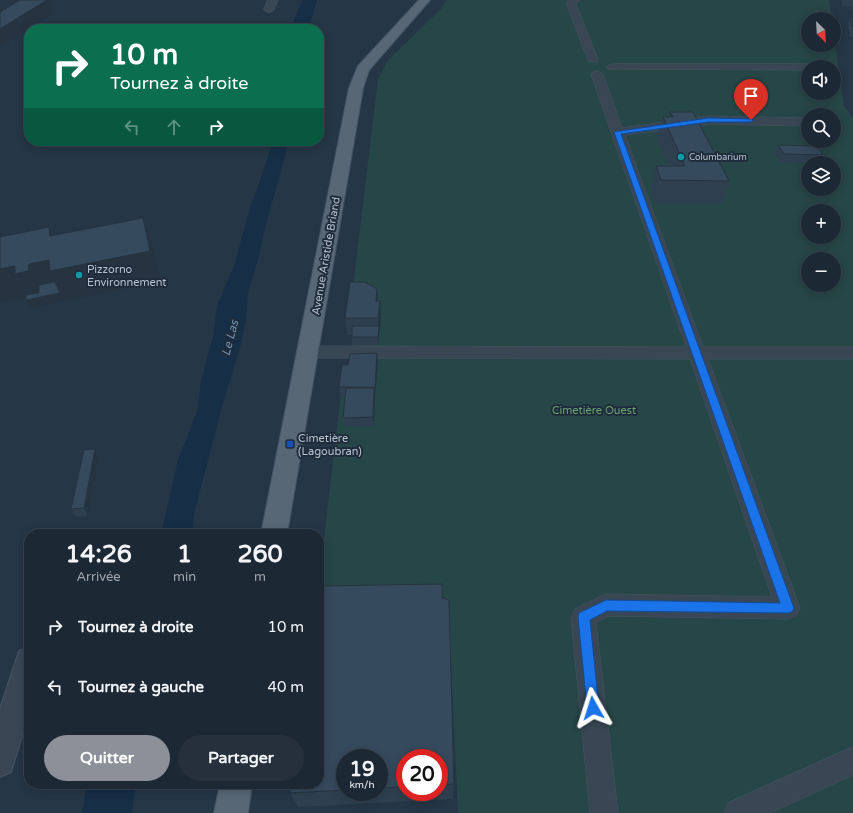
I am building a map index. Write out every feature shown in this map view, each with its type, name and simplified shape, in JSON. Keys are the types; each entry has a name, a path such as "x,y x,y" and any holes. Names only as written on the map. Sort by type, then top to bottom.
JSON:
{"main road":[{"name":"Avenue Aristide Briand","path":"275,529 356,88 363,69 425,0"},
{"path":"231,813 235,789"}],"street":[{"path":"0,761 24,678"}],"lane":[{"path":"269,10 273,0"},
{"path":"575,0 571,3 788,608 606,605 584,617 604,813"},
{"path":"612,67 801,67"},
{"path":"618,132 708,120 801,122"},
{"path":"308,352 853,353"},
{"path":"738,813 853,760"}],"green space":[{"name":"Cimetière Ouest","path":"446,0 829,0 831,12 801,12 801,52 836,52 837,60 801,60 801,100 841,100 841,85 844,106 853,118 853,813 458,813 449,621 324,607 324,539 343,374 349,373 353,335 352,295 378,79 388,60 441,9"}],"water":[{"path":"303,0 317,0 311,24 292,24"},
{"name":"Le Las","path":"271,146 288,146 264,232 258,260 248,292 246,320 241,344 221,410 194,514 192,529 162,529 178,460 198,409 201,380 213,337 217,306 235,263 251,204"},
{"path":"86,789 135,789 132,813 82,813"}],"building":[{"path":"20,0 47,0 0,29 0,12"},
{"path":"670,112 693,112 729,181 661,180 656,166 685,166 663,117 673,117"},
{"path":"778,145 801,146 801,148 818,148 823,155 784,154"},
{"path":"143,218 150,251 50,271 49,260 29,264 28,271 15,274 15,266 0,269 0,237 49,227 50,236"},
{"path":"55,282 60,293 26,300 26,295 39,293 39,285"},
{"path":"350,282 365,282 377,289 376,301 380,301 378,318 345,318"},
{"path":"352,326 379,326 378,337 352,337"},
{"path":"377,353 375,387 339,387 342,365 348,365 350,354"},
{"path":"346,388 374,388 373,417 343,418"},
{"path":"95,449 84,508 71,509 84,450"},
{"path":"442,584 442,598 449,600 454,784 448,784 448,749 396,749 396,787 388,788 388,749 336,749 336,790 290,793 290,789 324,789 324,586"}],"place":[{"name":"Columbarium","path":"681,157"},
{"name":"Pizzorno Environnement","path":"79,275"},
{"name":"Cimetière (Lagoubran)","path":"290,444"}],"route":[{"path":"593,708 584,617 606,605 788,608 618,132 708,120 751,120"}]}
